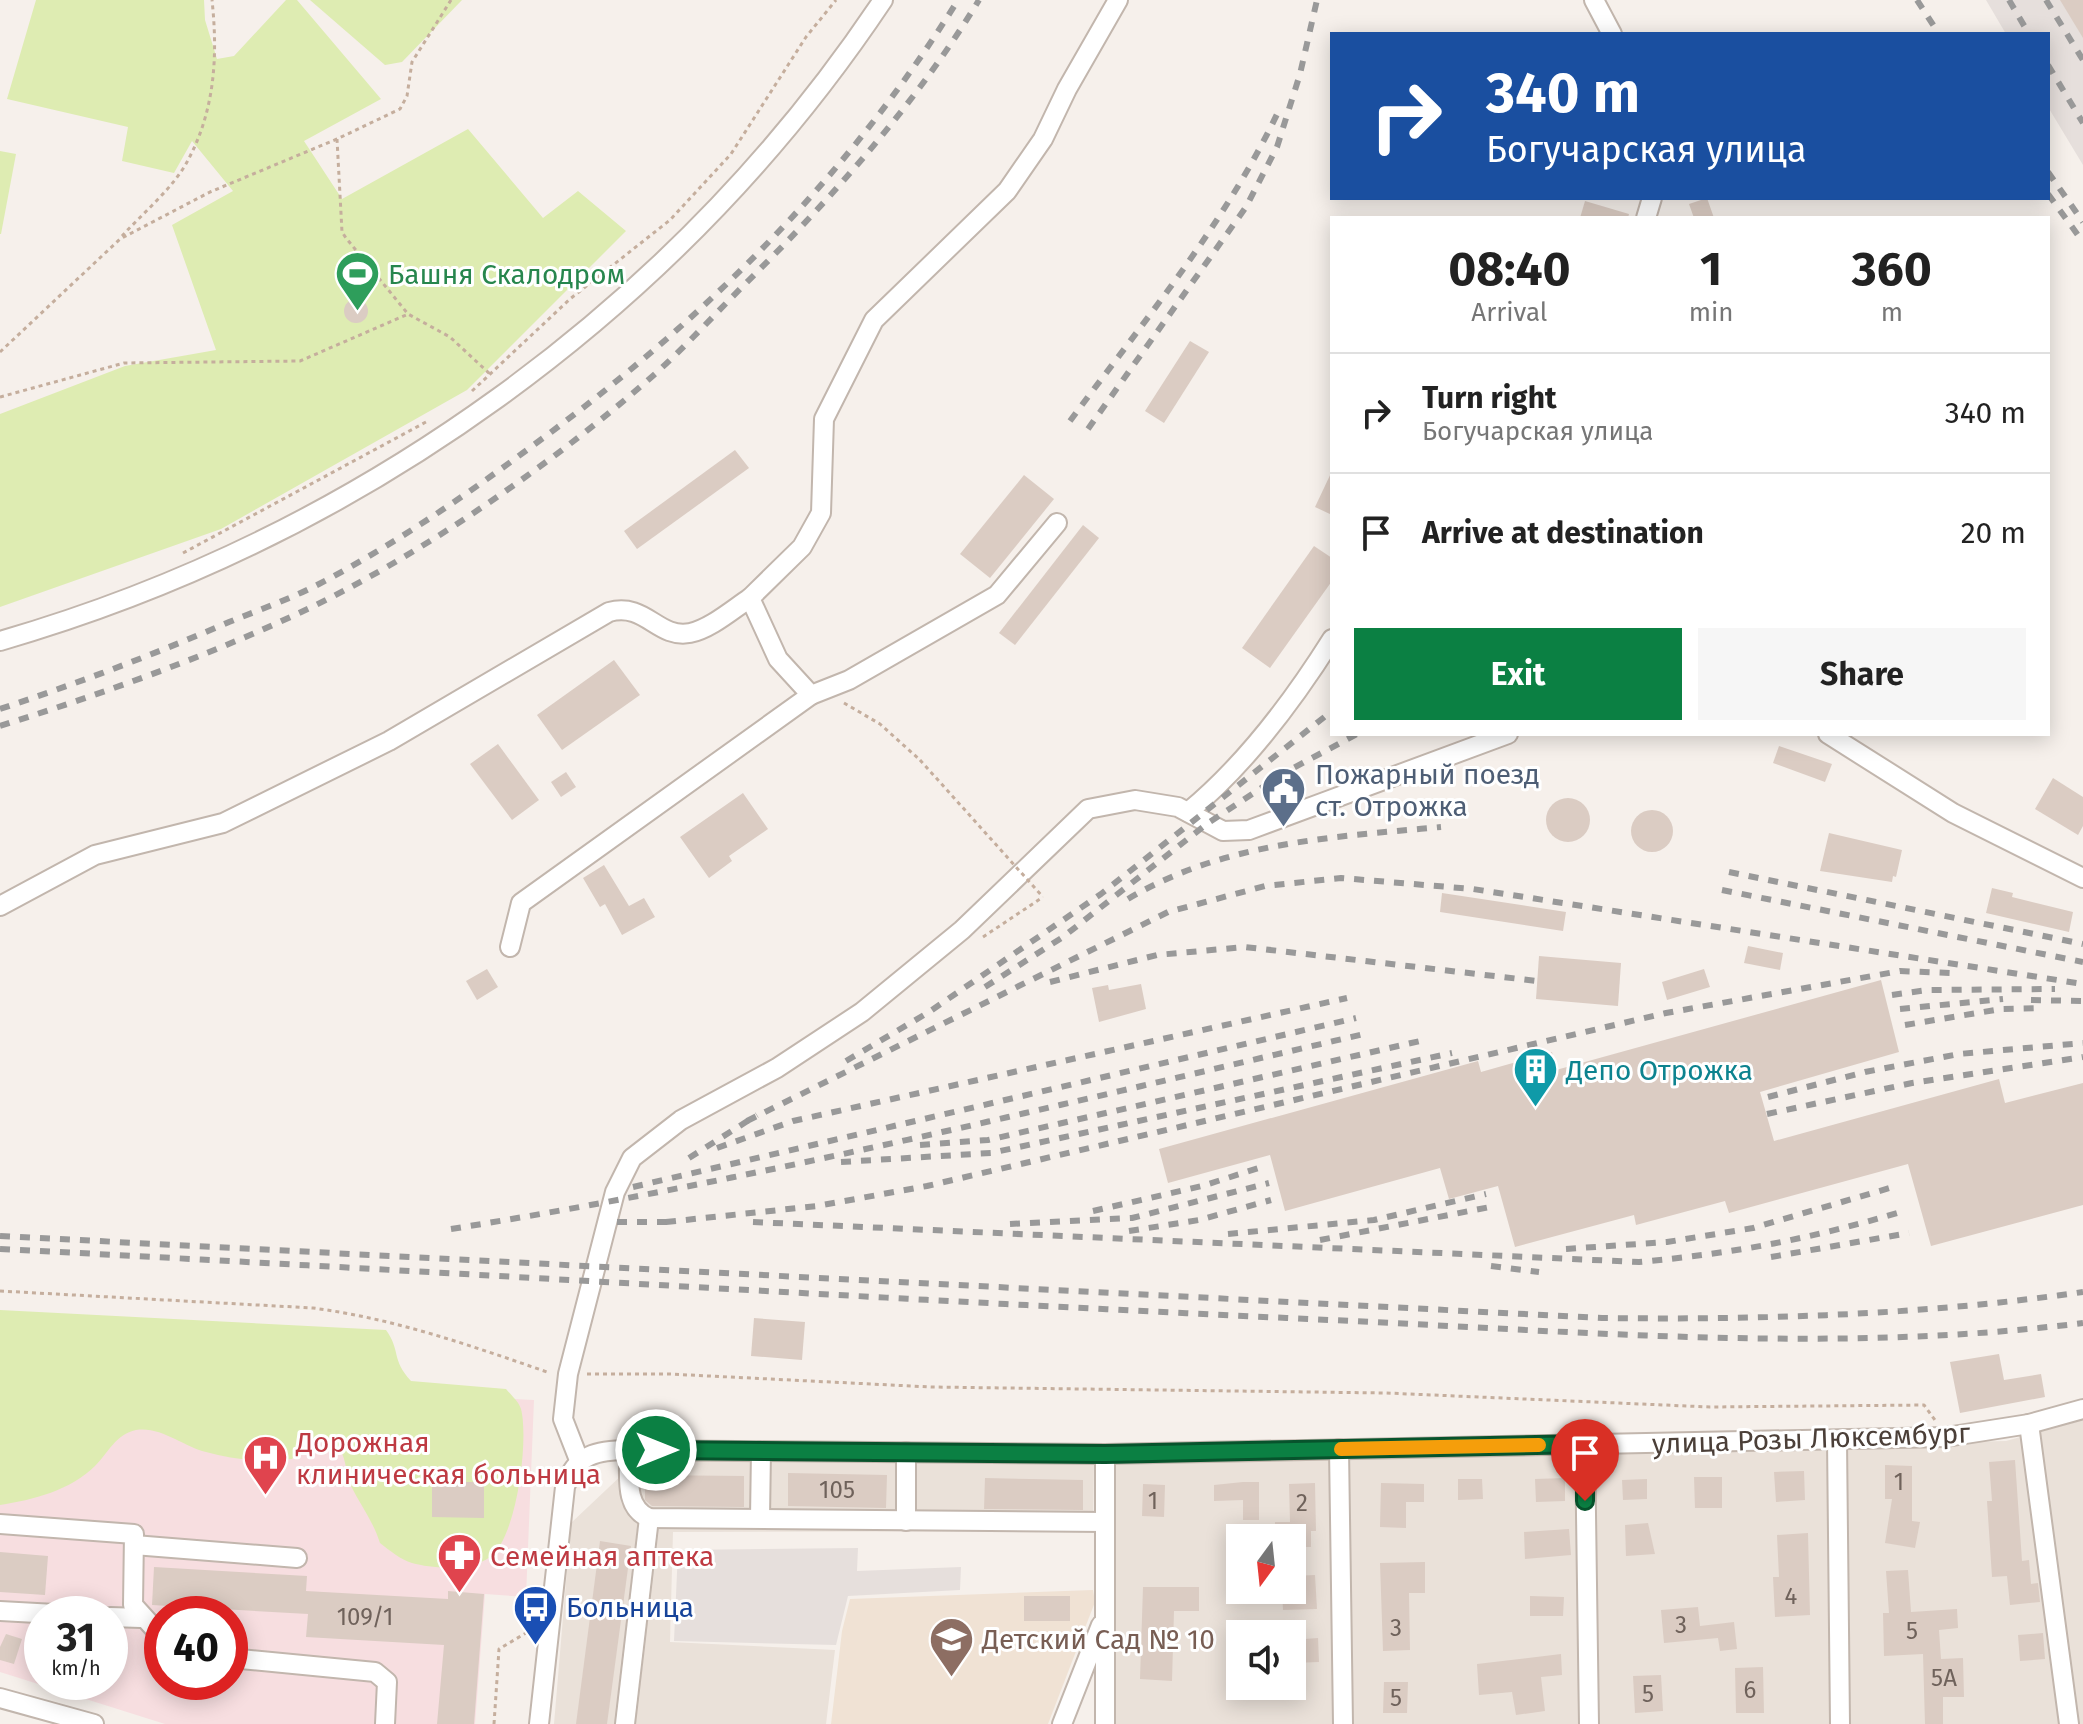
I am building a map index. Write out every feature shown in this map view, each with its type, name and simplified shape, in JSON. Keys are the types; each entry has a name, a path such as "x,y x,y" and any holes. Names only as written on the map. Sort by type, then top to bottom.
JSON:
{"street":[{"path":"0,641 175,581 275,535 439,442 560,351 658,265 733,192 850,50 883,0"},
{"path":"0,906 95,855 223,823 389,741 609,612 623,608 636,611 664,629 687,634 700,630 750,598 802,547 821,513 824,419 874,320 1007,191 1043,139 1067,89 1118,0"},
{"path":"1594,0 1611,32"},
{"path":"510,947 521,903 811,695 849,680 997,595 1057,523"},
{"path":"750,598 778,659 811,695"},
{"path":"1188,812 1220,786 1330,642"},
{"path":"539,1724 562,1504 568,1478 579,1460 563,1419 561,1374 615,1192 632,1158 681,1120 777,1068 862,1012 962,930 1088,809 1135,800 1178,807 1223,831 1249,830 1503,736"},
{"path":"1831,736 1953,813 2083,878"},
{"name":"улица Розы Люксембург","path":"579,1460 594,1453 629,1450 1105,1454 1946,1437 2029,1424 2083,1409"},
{"path":"2029,1424 2069,1724"},
{"path":"1837,1440 1840,1724"},
{"path":"1585,1444 1589,1724"},
{"path":"1339,1449 1343,1724"},
{"path":"629,1450 631,1502 639,1513 649,1518 1105,1522"},
{"path":"760,1518 761,1451"},
{"path":"906,1452 906,1521"},
{"path":"1105,1454 1105,1724"},
{"path":"625,1724 649,1518"},
{"path":"0,1524 134,1534 132,1597 144,1621"},
{"path":"134,1545 297,1558"},
{"path":"0,1611 24,1612"},
{"path":"1062,1724 1105,1615"},
{"path":"128,1618 141,1618"},
{"path":"248,1660 375,1672 387,1682 385,1724"},
{"path":"0,1698 65,1720 94,1724"}],"path":[{"path":"0,352 120,239 187,164 208,111 217,49 212,0"},
{"path":"120,239 210,192 400,109 407,96 412,62 451,0"},
{"path":"469,394 570,299 670,220 731,154 806,37 836,0"},
{"path":"337,139 342,232 408,314 450,337 491,375"},
{"path":"0,397 124,363 300,361 408,314"},
{"path":"174,557 432,418"},
{"path":"811,695 851,704 880,724 920,760 1043,897 974,943"},
{"path":"0,1291 313,1308 357,1314 446,1336 561,1374 669,1374 931,1387 1386,1393 1710,1407 1924,1405 1946,1437"},
{"path":"494,1724 499,1649 534,1629"}],"shaded area":[{"path":"1986,0 2083,0 2083,165 2050,110 2050,32 2005,32"},
{"name":"Дорожная клиническая больница","path":"147,1382 534,1400 526,1597 485,1594 475,1724 165,1724 89,1700 128,1700 128,1596 24,1596 24,1680 0,1672 0,1388"},
{"path":"2083,1420 2083,1724 1114,1724 1112,1462 2006,1441"},
{"path":"643,1455 1094,1462 1093,1531 673,1532 670,1642 835,1650 826,1724 554,1724 571,1523"},
{"path":"858,1548 857,1571 961,1567 960,1590 848,1596 836,1645 674,1641 678,1550"},
{"name":"Детский Сад № 10","path":"1093,1590 1095,1602 1048,1724 831,1724 842,1631 850,1599"}],"green space":[{"path":"36,0 204,0 205,20 217,59 234,56 286,0 297,0 381,99 304,141 342,199 468,129 543,218 578,191 626,231 467,390 221,529 0,607 0,414 125,366 216,350 172,225 233,191 192,141 174,173 122,161 128,127 7,99"},
{"path":"310,0 462,0 402,62 385,65"},
{"path":"0,151 16,154 1,234 0,234"},
{"path":"0,1310 386,1330 401,1367 411,1381 506,1389 519,1404 523,1423 522,1464 507,1530 490,1557 473,1565 441,1567 404,1560 380,1543 351,1486 340,1449 333,1441 322,1438 306,1439 292,1459 260,1460 216,1455 154,1431 136,1430 118,1440 95,1466 75,1482 38,1497 0,1505"}],"building":[{"path":"2060,0 2083,0 2083,38"},
{"path":"1708,200 1713,216 1693,216 1689,204"},
{"path":"1585,201 1629,214 1628,216 1581,216"},
{"path":"356,299 365,302 368,311 365,320 356,323 347,320 344,311 347,302"},
{"path":"1190,341 1209,352 1164,423 1145,411"},
{"path":"735,450 749,468 637,549 624,531"},
{"path":"1024,475 1054,499 990,578 960,554"},
{"path":"1330,475 1330,514 1315,507"},
{"path":"1083,525 1099,538 1015,645 999,633"},
{"path":"1314,546 1330,557 1330,584 1270,668 1242,648"},
{"path":"614,660 640,695 562,750 537,715"},
{"path":"498,744 539,800 512,820 470,764"},
{"path":"1779,746 1832,764 1825,782 1773,763"},
{"path":"566,772 576,787 561,797 551,782"},
{"path":"2053,778 2083,797 2083,826 2078,835 2035,809"},
{"path":"743,793 768,829 729,856 732,861 709,878 680,837"},
{"path":"1568,798 1583,805 1590,820 1583,835 1568,842 1553,835 1546,820 1553,805"},
{"path":"1652,810 1667,816 1673,831 1667,846 1652,852 1637,846 1631,831 1637,816"},
{"path":"1829,833 1902,850 1896,877 1893,876 1892,882 1820,871"},
{"path":"604,865 629,906 644,898 655,917 622,935 605,904 600,907 583,878"},
{"path":"1992,888 2013,893 2012,897 2073,912 2069,932 1986,913"},
{"path":"1442,893 1566,912 1563,931 1440,912"},
{"path":"1748,946 1783,953 1780,970 1744,963"},
{"path":"1539,956 1621,963 1618,1006 1536,999"},
{"path":"487,969 498,987 477,1000 466,981"},
{"path":"1704,969 1710,987 1667,1000 1662,982"},
{"name":"Депо Отрожка","path":"1881,980 1899,1052 1760,1092 1774,1141 1999,1079 2005,1103 2083,1083 2083,1205 1931,1246 1908,1164 1729,1213 1725,1201 1636,1225 1634,1215 1515,1247 1498,1186 1449,1199 1440,1168 1285,1211 1270,1155 1168,1183 1159,1149 1478,1061 1481,1072 1552,1052 1556,1070"},
{"path":"1141,984 1146,1009 1099,1022 1092,988 1108,985 1109,990"},
{"path":"754,1318 805,1322 802,1360 751,1356"},
{"path":"1999,1354 2004,1380 2041,1374 2045,1397 1960,1413 1950,1362"},
{"path":"2015,1460 2022,1561 2029,1560 2031,1584 2038,1583 2040,1602 2010,1605 2007,1576 1992,1577 1987,1501 1992,1501 1989,1462"},
{"path":"1885,1465 1912,1466 1912,1521 1920,1522 1915,1548 1885,1543 1892,1499 1885,1499"},
{"path":"1804,1471 1805,1500 1776,1502 1774,1472"},
{"path":"788,1473 887,1475 886,1508 788,1506"},
{"path":"645,1475 744,1476 744,1507 652,1506 645,1500"},
{"path":"1694,1477 1722,1477 1722,1508 1695,1508"},
{"path":"985,1478 1083,1480 1083,1510 984,1509"},
{"path":"1565,1478 1565,1501 1536,1502 1535,1479"},
{"path":"1458,1479 1482,1479 1483,1499 1458,1500"},
{"path":"1647,1479 1647,1499 1623,1500 1622,1480"},
{"path":"432,1482 484,1482 484,1518 432,1517"},
{"path":"1259,1482 1259,1520 1243,1520 1243,1500 1214,1501 1214,1485"},
{"path":"1315,1483 1316,1531 1311,1531 1311,1547 1306,1547 1306,1524 1275,1524 1290,1522 1289,1484"},
{"path":"1381,1483 1424,1484 1424,1502 1406,1502 1406,1528 1380,1527"},
{"path":"1143,1484 1165,1485 1164,1517 1142,1516"},
{"path":"1648,1523 1655,1554 1626,1556 1625,1525"},
{"path":"1569,1529 1571,1555 1525,1559 1524,1532"},
{"path":"1808,1533 1810,1615 1775,1617 1773,1577 1779,1577 1777,1535"},
{"path":"600,1541 631,1546 607,1724 576,1724"},
{"path":"0,1552 48,1556 45,1595 0,1592"},
{"path":"1425,1562 1425,1593 1409,1593 1410,1650 1383,1651 1380,1563"},
{"path":"154,1567 307,1576 306,1591 448,1599 448,1591 484,1594 474,1724 437,1724 444,1645 306,1637 308,1614 248,1611 248,1596 152,1596"},
{"path":"1908,1570 1911,1612 1957,1609 1958,1628 1939,1630 1941,1659 1963,1658 1964,1697 1943,1697 1943,1724 1925,1724 1923,1654 1884,1656 1883,1613 1889,1613 1886,1571"},
{"path":"1306,1575 1315,1575 1317,1609 1283,1610 1283,1604 1306,1604"},
{"path":"1143,1587 1199,1587 1199,1611 1174,1611 1172,1681 1140,1679"},
{"path":"1024,1596 1070,1596 1070,1621 1024,1621"},
{"path":"1530,1596 1564,1597 1563,1616 1530,1616"},
{"path":"1698,1607 1700,1626 1734,1622 1737,1649 1720,1651 1718,1638 1664,1643 1661,1610"},
{"path":"2043,1633 2045,1659 2020,1661 2018,1635"},
{"path":"6,1634 22,1639 14,1664 0,1660 0,1647"},
{"path":"1318,1638 1319,1662 1306,1662 1306,1639"},
{"path":"1561,1654 1562,1675 1541,1677 1545,1711 1516,1715 1512,1692 1479,1695 1477,1664"},
{"path":"1763,1667 1764,1713 1736,1713 1735,1668"},
{"path":"1661,1675 1663,1711 1635,1713 1633,1676"},
{"path":"1384,1682 1408,1682 1407,1713 1383,1713"}],"railway":[{"path":"0,709 144,657 319,584 432,517 539,441 659,345 770,241 870,126 958,0"},
{"path":"0,726 151,674 299,613 439,536 531,473 656,373 809,218 900,113 979,0"},
{"path":"1088,429 1246,207 1277,147 1300,74 1317,0"},
{"path":"1917,0 1938,32"},
{"path":"2009,0 2028,32"},
{"path":"2046,0 2083,60"},
{"path":"2050,68 2083,123"},
{"path":"1070,421 1209,232 1258,152 1279,110"},
{"path":"2050,175 2083,222"},
{"path":"2050,197 2083,242"},
{"path":"846,1061 929,1012 1101,894 1330,713"},
{"path":"985,987 1063,937 1208,823 1284,773 1353,736"},
{"path":"1128,899 1202,865 1280,845 1441,827"},
{"path":"1729,872 2083,944"},
{"path":"747,1121 1168,912 1265,886 1341,878 1473,889 2083,984"},
{"path":"1722,890 2083,962"},
{"path":"1050,982 1157,955 1245,947 1537,981"},
{"path":"666,1222 817,1206 927,1186 1666,1013 1900,971 1950,973"},
{"path":"1892,995 1927,990 2055,989"},
{"path":"717,1148 793,1121 1347,998"},
{"path":"1900,1009 2003,999"},
{"path":"2031,1000 2083,1001"},
{"path":"1905,1025 2001,1009 2043,1008"},
{"path":"633,1187 1356,1018"},
{"path":"451,1229 681,1188 795,1164 1364,1034"},
{"path":"920,1145 988,1140 1420,1041"},
{"path":"1768,1097 1865,1072 1959,1054 2083,1043"},
{"path":"841,1162 991,1153 1452,1053"},
{"path":"1767,1114 1912,1083 2083,1057"},
{"path":"689,1158 757,1115"},
{"path":"1093,1211 1202,1186 1262,1167"},
{"path":"1010,1224 1132,1218 1269,1183"},
{"path":"1566,1249 1667,1242 1753,1228 1893,1187"},
{"path":"1228,1234 1374,1220 1486,1194"},
{"path":"1129,1231 1199,1220 1271,1200"},
{"path":"1320,1240 1490,1207"},
{"path":"753,1222 1639,1262 1773,1244 1904,1211"},
{"path":"617,1222 677,1222"},
{"path":"1771,1257 1909,1233"},
{"path":"0,1236 1602,1318 1722,1318 1903,1311 2083,1292"},
{"path":"0,1249 1599,1334 1793,1339 1890,1337 2083,1323"},
{"path":"1491,1266 1539,1272"}],"slow traffic":[{"path":"1341,1449 1539,1445"}],"place":[{"name":"Башня Скалодром","path":"357,313"},
{"name":"Пожарный поезд ст. Отрожка","path":"1284,829"},
{"name":"Депо Отрожка","path":"1535,1109"},
{"name":"Дорожная клиническая больница","path":"265,1497"},
{"name":"Семейная аптека","path":"459,1595"},
{"name":"Больница","path":"535,1646"},
{"name":"Детский Сад № 10","path":"951,1678"}],"route":[{"path":"656,1450 1105,1454 1585,1444 1585,1501"}]}
